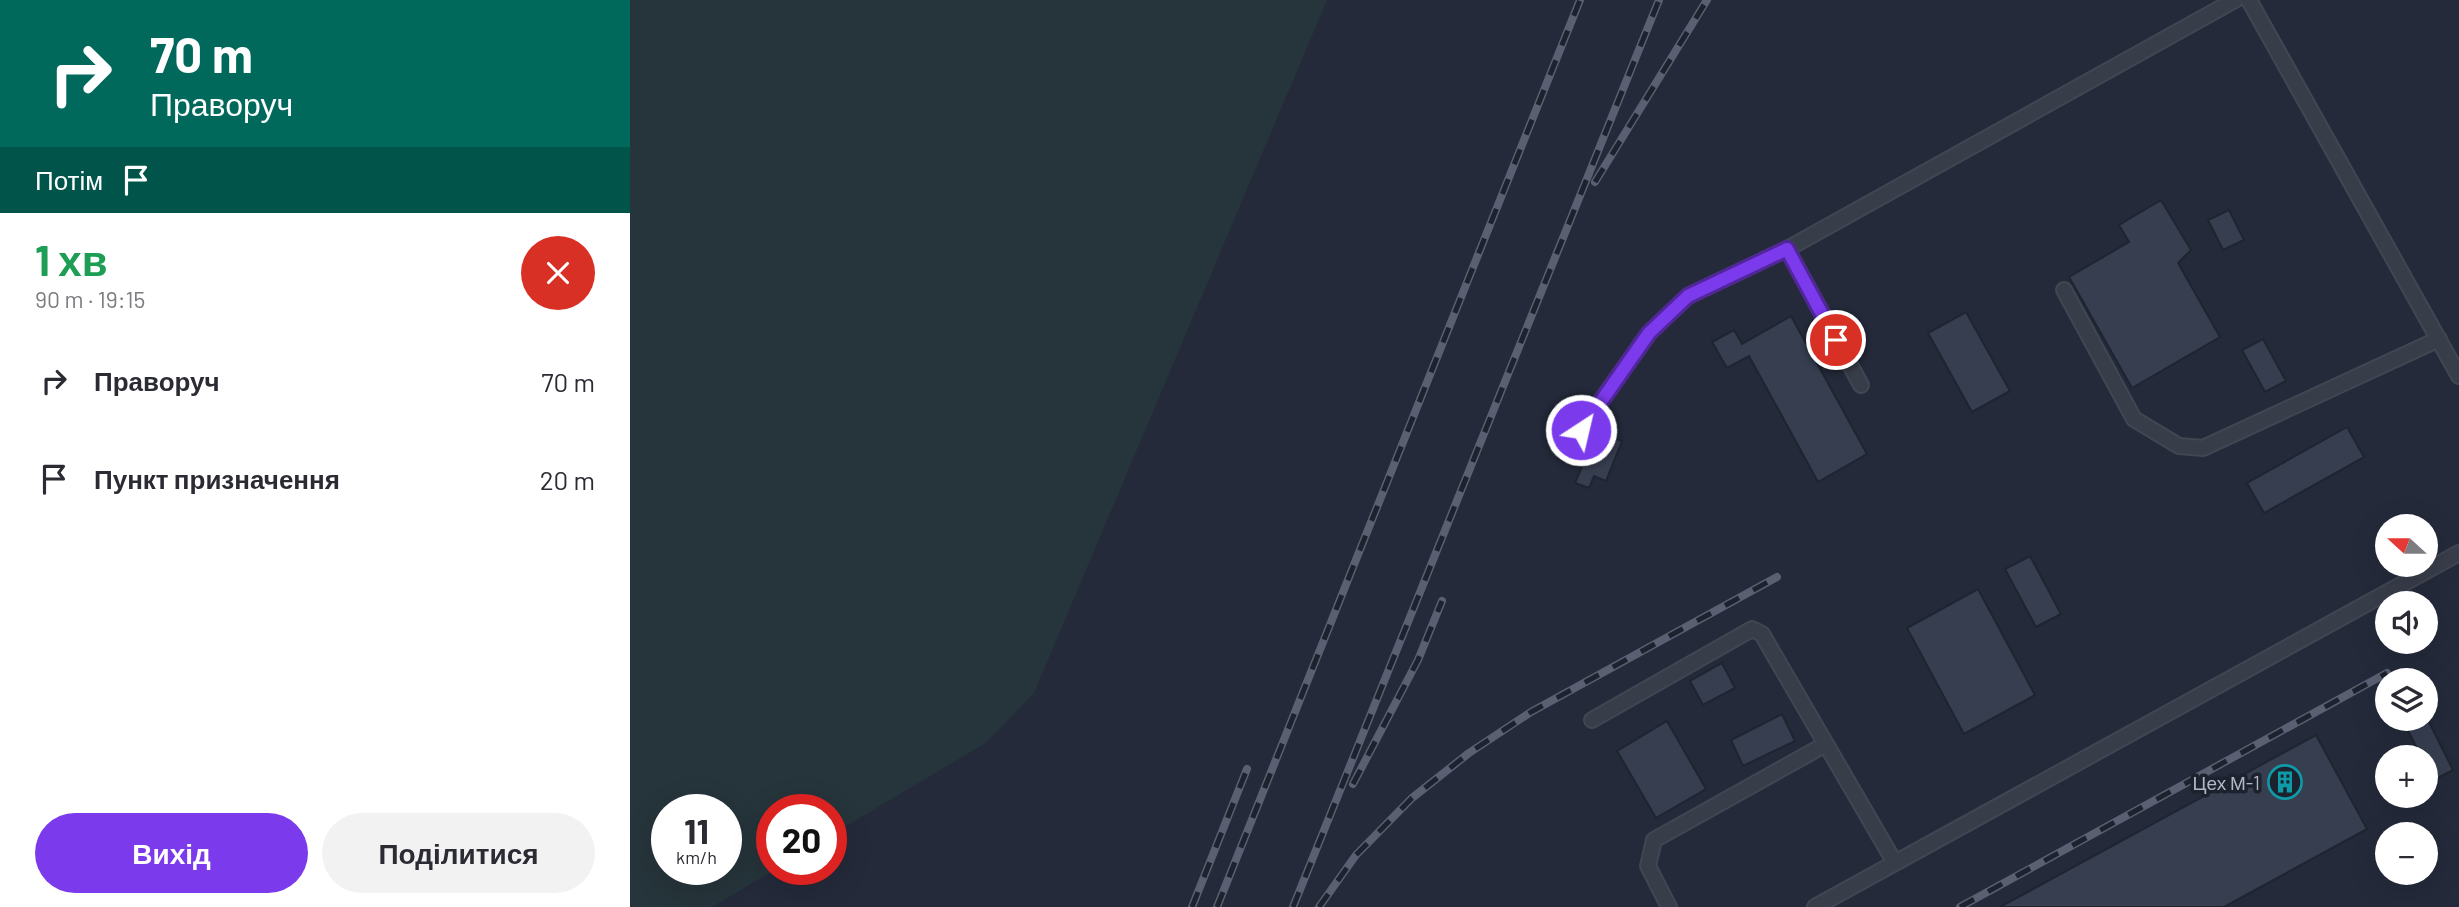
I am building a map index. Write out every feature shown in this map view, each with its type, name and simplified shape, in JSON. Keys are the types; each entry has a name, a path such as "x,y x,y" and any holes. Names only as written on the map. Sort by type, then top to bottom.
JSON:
{"lane":[{"path":"1567,449 1649,333 1688,296 1787,249 2235,0"},
{"path":"2249,0 2459,376"},
{"path":"1787,249 1861,385"},
{"path":"2064,290 2134,419 2179,446 2203,448 2439,339"},
{"path":"1815,907 2459,553"},
{"path":"1592,720 1752,629 1762,634 1895,863"},
{"path":"1670,907 1648,866 1654,840 1826,744"}],"shaded area":[{"path":"630,0 1327,0 1034,693 987,742 847,825 847,794 756,794 756,881 712,907 630,907"}],"building":[{"path":"2161,200 2191,250 2178,263 2220,337 2132,388 2069,277 2129,242 2119,225"},
{"path":"2229,210 2244,240 2223,250 2208,220"},
{"path":"1966,312 2010,391 1972,412 1928,333"},
{"path":"1791,316 1867,454 1818,482 1749,356 1727,368 1712,342 1734,330 1742,344"},
{"path":"2263,339 2286,381 2265,392 2242,350"},
{"path":"2347,427 2364,457 2264,513 2247,483"},
{"path":"1597,431 1622,441 1606,481 1594,476 1589,488 1575,483"},
{"path":"2030,556 2061,614 2036,627 2005,569"},
{"path":"1978,589 2035,695 1964,734 1907,628"},
{"path":"1722,663 1735,688 1703,705 1690,681"},
{"path":"1782,714 1795,741 1743,766 1731,740"},
{"path":"1667,721 1706,789 1656,818 1617,751"},
{"path":"2408,731 2434,731 2453,770 2438,778 2438,745 2415,745"},
{"name":"Цех М-1","path":"2316,735 2367,829 2224,907 2000,907"}],"railway":[{"path":"1217,907 1580,0"},
{"path":"1293,907 1659,0"},
{"path":"1595,182 1707,0"},
{"path":"1319,907 1356,855 1412,798 1469,753 1531,712 1777,577"},
{"path":"1353,784 1418,660 1442,601"},
{"path":"1960,907 2375,680"},
{"path":"1192,907 1247,769"}],"place":[{"name":"Цех М-1","path":"2285,782"}],"route":[{"path":"1581,430 1649,333 1688,296 1787,249 1836,340"}]}
